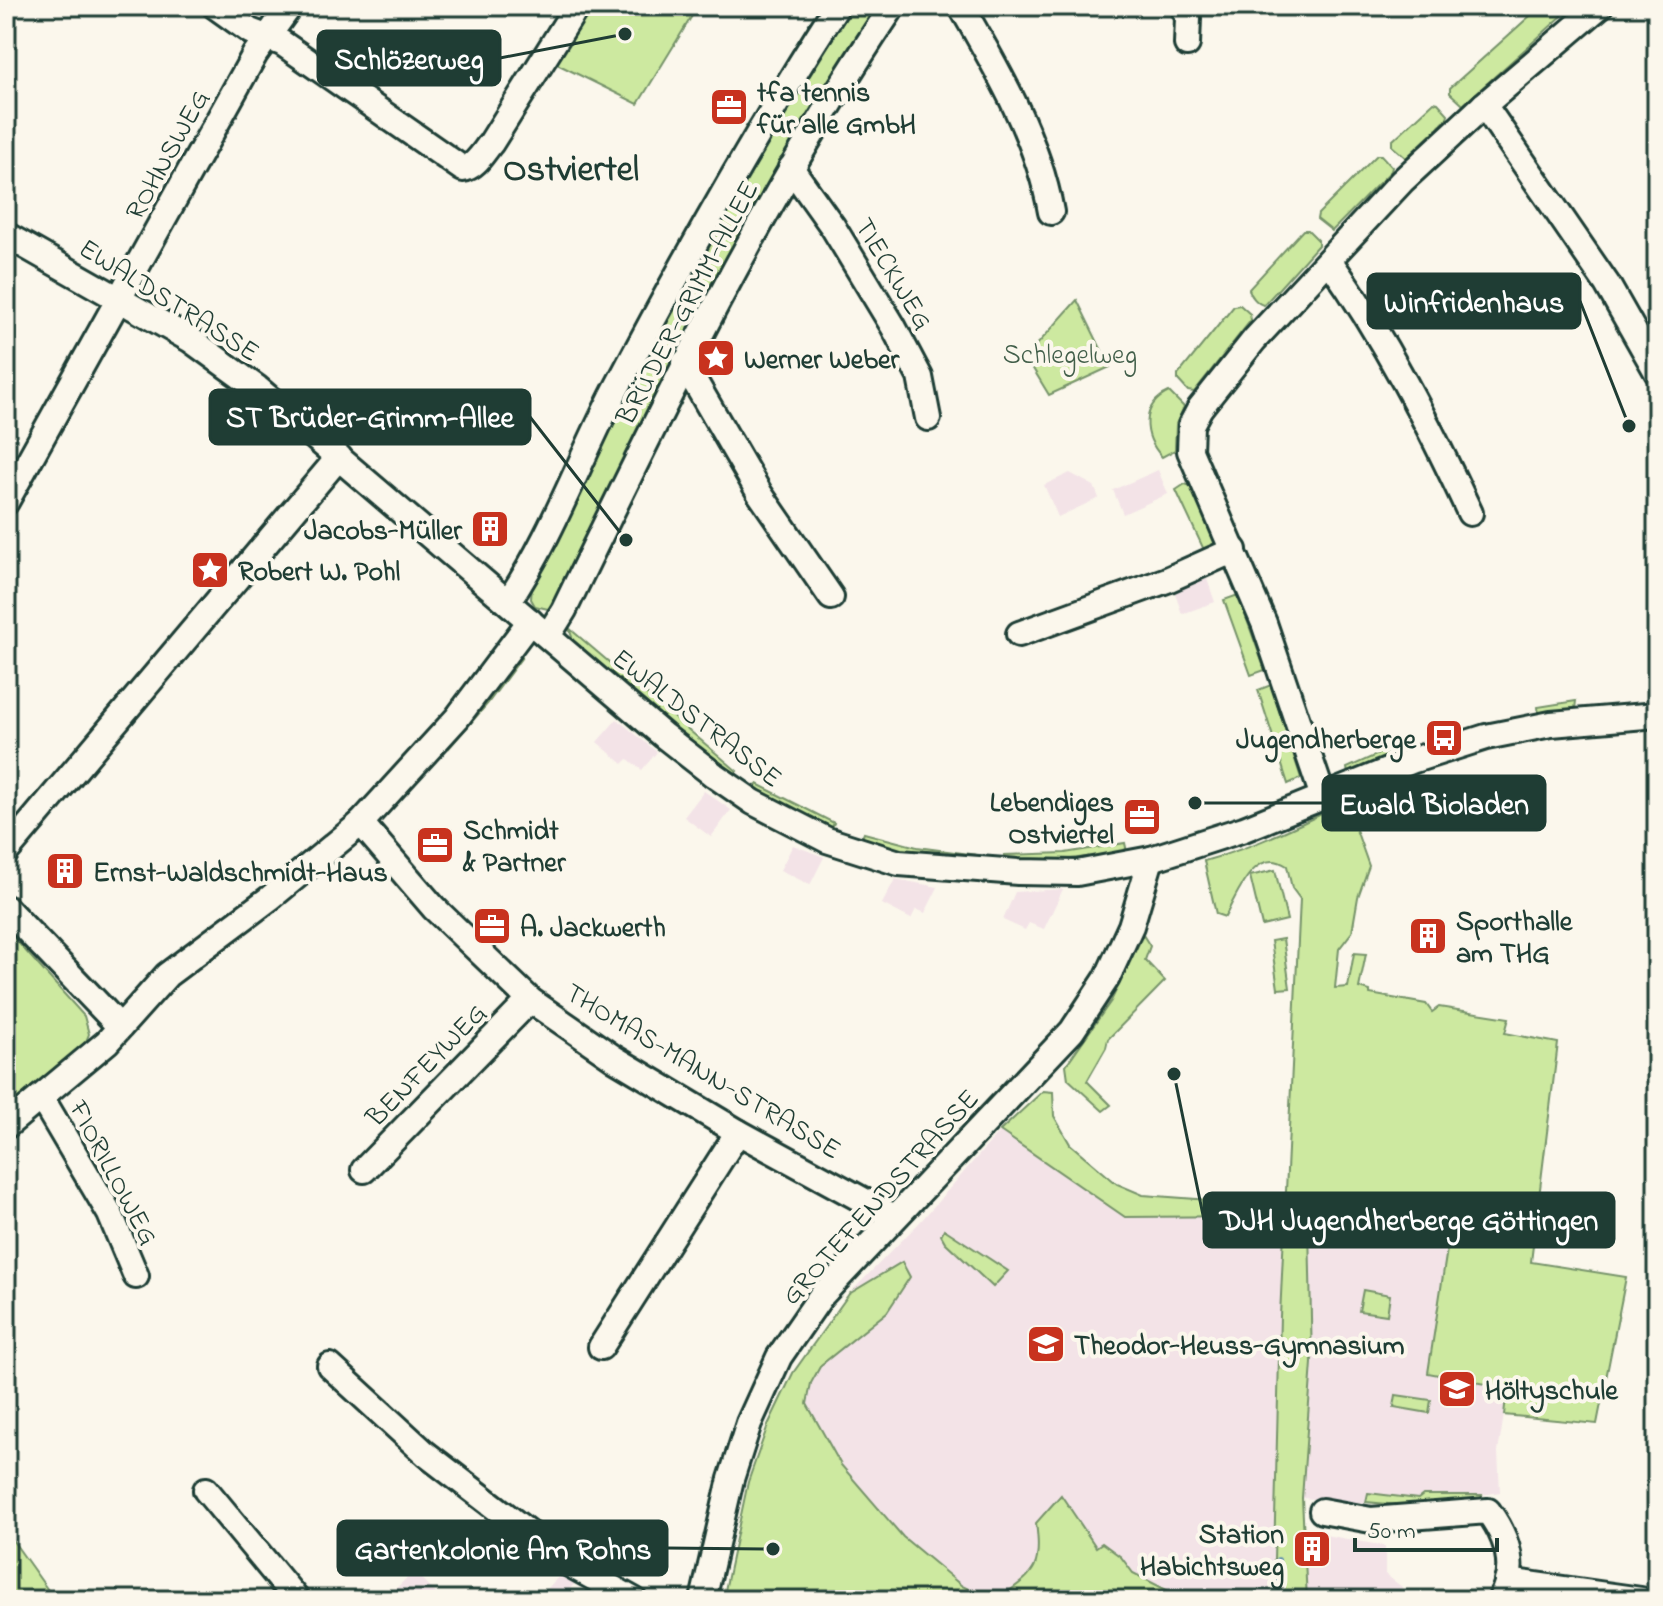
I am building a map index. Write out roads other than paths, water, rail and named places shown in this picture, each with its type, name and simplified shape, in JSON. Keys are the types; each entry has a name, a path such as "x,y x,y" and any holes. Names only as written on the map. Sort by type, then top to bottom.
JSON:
{"street":[{"path":"215,6 250,31 282,43 463,169 476,163 491,143 577,6"},
{"name":"ROHNSWEG","path":"6,502 266,38 290,6"},
{"name":"BRÜDER-GRIMM-ALLEE","path":"508,602 534,564 614,394 701,232 837,6"},
{"name":"BRÜDER-GRIMM-ALLEE","path":"6,1126 107,1042 167,975 270,898 361,823 539,628 564,610 684,363 791,168 893,6"},
{"path":"961,6 989,55 1031,144 1044,176 1051,212"},
{"path":"1183,6 1188,18 1187,44"},
{"path":"1323,797 1281,669 1234,550 1190,451 1191,425 1232,364 1402,181 1484,105 1600,6"},
{"path":"1484,105 1599,273 1657,372"},
{"name":"TIECKWEG","path":"791,168 833,227 893,326 920,377 928,418"},
{"name":"EWALDSTRASSE","path":"6,235 191,340 257,388 664,736 714,775 753,802 827,840 899,863 1077,873 1151,859 1244,829 1414,760 1486,737 1551,724 1657,715"},
{"path":"1329,260 1360,303 1405,381 1470,513"},
{"path":"684,363 760,494 831,597"},
{"path":"6,852 339,457"},
{"path":"1019,634 1167,580 1234,550"},
{"name":"THOMAS-MANN-STRASSE","path":"361,823 434,908 530,1000 614,1058 738,1132 894,1217"},
{"name":"GROTEFENDSTRASSE","path":"703,1600 731,1479 749,1423 779,1357 821,1296 1049,1059 1072,1031 1107,978 1131,926 1151,859"},
{"path":"6,908 120,1027"},
{"name":"BENFEYWEG","path":"364,1170 530,1000"},
{"name":"FIORILLOWEG","path":"41,1097 110,1214 136,1276"},
{"path":"601,1347 738,1132"},
{"path":"330,1366 426,1454 569,1564 634,1600"},
{"path":"206,1490 297,1600"},
{"path":"1322,1511 1371,1520 1488,1511 1502,1529 1512,1565 1503,1591 1641,1600"}],"waterway":[{"path":"1278,1560 1278,1600"}],"place":[{"name":"Schlözerweg","path":"625,34"},
{"name":"tfa tennis für alle GmbH","path":"729,107"},
{"name":"Werner Weber","path":"716,358"},
{"name":"Winfridenhaus","path":"1629,426"},
{"name":"Jacobs-Müller","path":"490,529"},
{"name":"ST Brüder-Grimm-Allee","path":"626,540"},
{"name":"Robert W. Pohl","path":"210,570"},
{"name":"Jugendherberge","path":"1444,738"},
{"name":"Ewald Bioladen","path":"1195,803"},
{"name":"Lebendiges Ostviertel","path":"1142,817"},
{"name":"Schmidt & Partner","path":"435,845"},
{"name":"Ernst-Waldschmidt-Haus","path":"65,871"},
{"name":"A. Jackwerth","path":"492,926"},
{"name":"Sporthalle am THG","path":"1428,936"},
{"name":"DJH Jugendherberge Göttingen","path":"1174,1074"},
{"name":"Theodor-Heuss-Gymnasium","path":"1046,1344"},
{"name":"Höltyschule","path":"1457,1389"},
{"name":"Gartenkolonie Am Rohns","path":"773,1549"},
{"name":"Station Habichtsweg","path":"1312,1549"}],"district":[{"name":"Ostviertel","path":"571,167"}],"park label":[{"name":"Schlegelweg","path":"1070,353"}]}
